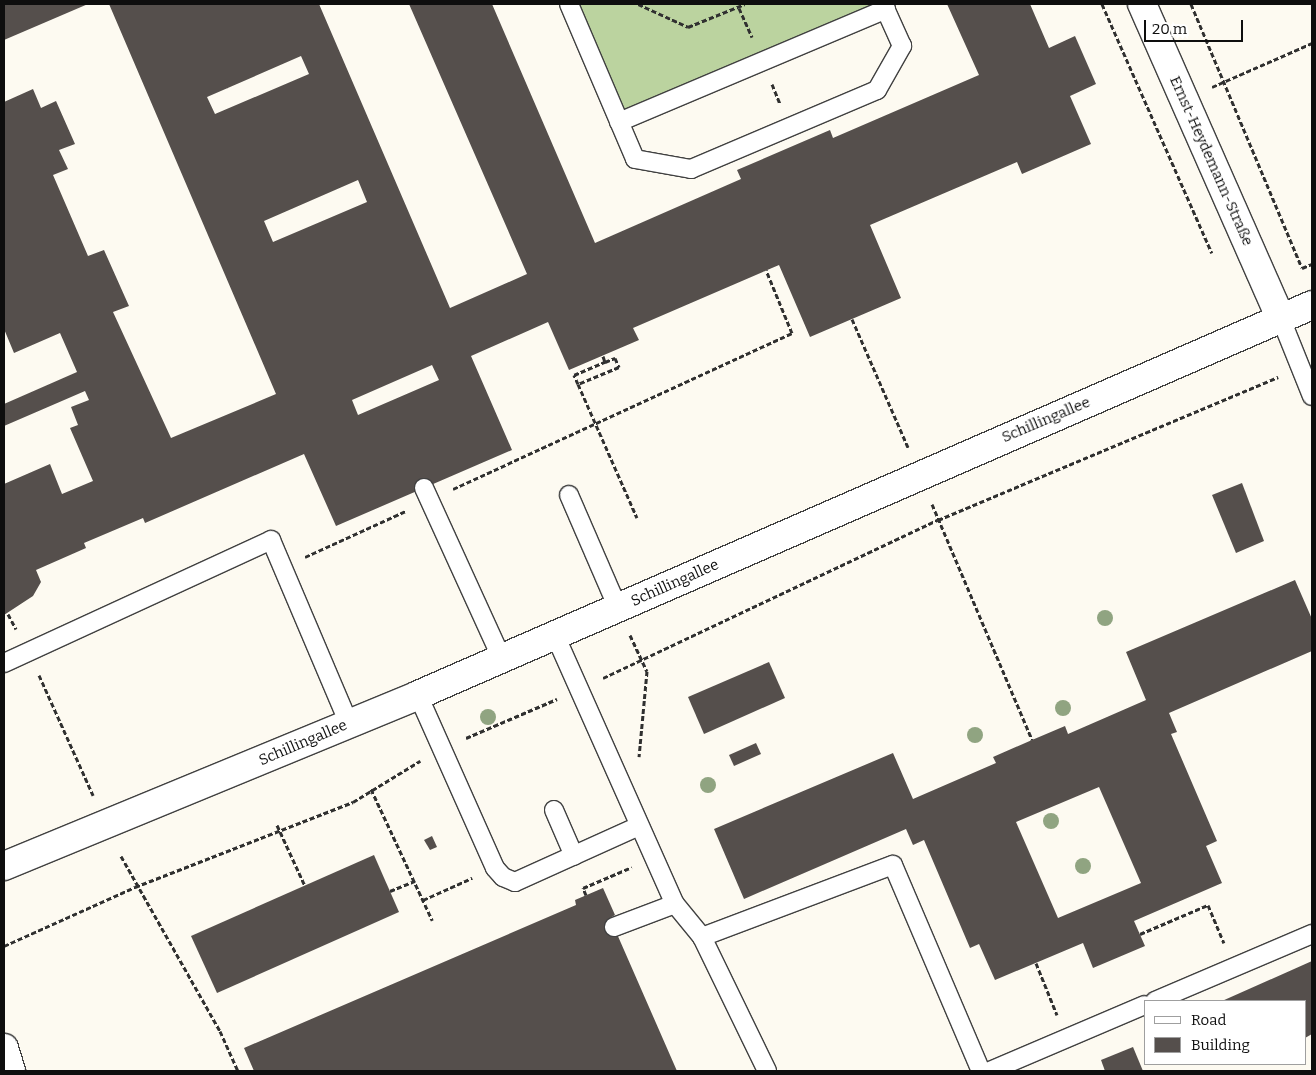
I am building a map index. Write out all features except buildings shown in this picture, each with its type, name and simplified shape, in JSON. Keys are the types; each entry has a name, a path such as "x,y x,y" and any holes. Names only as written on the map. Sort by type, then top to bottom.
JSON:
{"street":[{"name":"Ernst-Heydemann-Straße","path":"1142,4 1281,319"},
{"name":"Schillingallee","path":"4,866 35,855 502,659 920,474 1312,305"},
{"name":"Schillingallee","path":"4,879 35,855"},
{"path":"4,1048 11,1071"}],"lane":[{"path":"569,4 619,122 635,159 691,170 877,90 902,46 884,6 619,122"},
{"path":"1281,319 1312,396"},
{"path":"424,488 502,659"},
{"path":"569,495 618,608"},
{"path":"4,663 271,540 349,724"},
{"path":"555,635 675,904 702,938 767,1071"},
{"path":"418,695 495,868 516,882 639,826"},
{"path":"554,810 574,856"},
{"path":"702,938 893,865 981,1071"},
{"path":"614,927 675,904"},
{"path":"1157,1000 1312,934"},
{"path":"990,1071 1144,1006"}],"path":[{"path":"638,4 688,27 740,8 745,4"},
{"path":"1102,4 1212,253"},
{"path":"1191,4 1302,268 1312,264"},
{"path":"740,8 752,39"},
{"path":"1185,100 1312,43"},
{"path":"770,81 778,98"},
{"path":"596,423 792,333 766,270"},
{"path":"852,318 920,474"},
{"path":"602,356 606,362"},
{"path":"578,384 620,367 615,358 574,375 637,518"},
{"path":"4,946 135,887 279,829 353,802 371,789 442,748 641,661 938,520 1301,368"},
{"path":"938,520 1032,740"},
{"path":"8,614 28,652 93,795"},
{"path":"614,769 639,756 647,671 641,661"},
{"path":"371,789 432,920"},
{"path":"277,825 305,886"},
{"path":"121,856 135,887 220,1031 238,1071"},
{"path":"586,895 583,888 653,858"},
{"path":"423,900 495,868"},
{"path":"390,891 415,882"},
{"path":"1140,934 1208,905 1234,967"},
{"path":"1036,963 1067,1039"}],"green space":[{"path":"569,4 883,4 619,122"}]}
